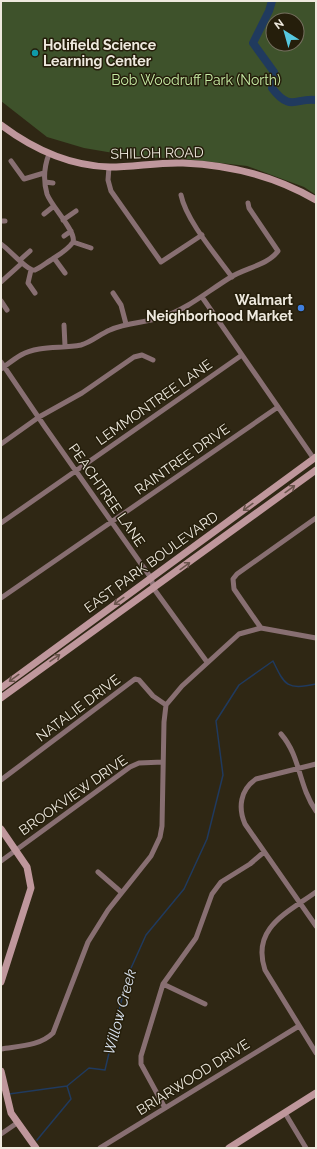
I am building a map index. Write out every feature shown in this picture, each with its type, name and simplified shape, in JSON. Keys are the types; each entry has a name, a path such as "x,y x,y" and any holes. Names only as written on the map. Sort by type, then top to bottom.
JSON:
{"main road":[{"name":"SHILOH ROAD","path":"1,126 23,141 49,154 76,162 109,167 182,163 223,166 269,177 291,186 316,200"},
{"name":"EAST PARK BOULEVARD","path":"1,688 315,460"},
{"name":"EAST PARK BOULEVARD","path":"1,698 154,589 316,470"},
{"path":"1,829 16,850 29,873 30,893 3,969 1,982"},
{"path":"1,1071 6,1098 11,1113 36,1148"},
{"path":"229,1148 316,1093"}],"street":[{"path":"30,270 37,269 54,258 73,242 74,238 47,194 44,173 49,154"},
{"path":"11,161 24,179 44,173"},
{"path":"109,167 108,180 111,191 162,262 202,235"},
{"path":"45,182 53,183"},
{"path":"182,195 183,205 232,277"},
{"path":"2,365 22,354 32,351 86,343 110,330 126,324 161,318 202,298 232,277 254,268 275,255 278,251 249,208 248,203"},
{"path":"44,214 54,206"},
{"path":"63,220 76,211"},
{"path":"64,236 71,231"},
{"path":"73,242 91,248"},
{"path":"1,244 30,270"},
{"path":"1,282 30,251"},
{"path":"54,258 65,273"},
{"path":"30,270 28,283 35,293"},
{"path":"113,293 121,305 126,324"},
{"path":"202,298 315,460"},
{"path":"1,301 7,310"},
{"path":"64,325 65,346"},
{"path":"1,444 39,417 82,393 134,357 142,355 153,360"},
{"name":"LEMMONTREE LANE","path":"1,523 242,355"},
{"name":"PEACHTREE LANE","path":"2,365 151,578 154,589 208,662"},
{"name":"RAINTREE DRIVE","path":"1,598 113,523 163,486 278,407"},
{"path":"261,628 234,589 233,579 237,574 316,518"},
{"path":"1,1049 38,1042 47,1038 53,1032 88,942 97,925 121,892 151,856 160,837 162,826 164,722 166,705 182,686 239,634 261,628 316,638"},
{"name":"NATALIE DRIVE","path":"1,780 135,679 140,680 153,696 166,705"},
{"path":"281,734 294,753 303,787 316,811"},
{"name":"BROOKVIEW DRIVE","path":"1,861 130,767 139,763 163,762"},
{"path":"316,764 261,777 250,783 244,792 240,810 242,817 264,852 316,926"},
{"path":"165,1108 141,1064 141,1056 163,984 196,938 215,888 225,879 239,871 264,852"},
{"path":"98,872 121,892"},
{"path":"316,892 269,927 261,950 265,970 298,1026 316,1052"},
{"path":"163,984 205,1004"},
{"name":"BRIARWOOD DRIVE","path":"100,1148 298,1026"},
{"path":"285,1113 306,1148"},
{"path":"1,1134 17,1123"}],"green space":[{"name":"Bob Woodruff Park (North)","path":"1,1 316,1 316,195 304,187 247,166 186,159 137,157 84,148 47,137 1,101"}],"waterway":[{"path":"272,1 269,11 253,43 274,72 272,88 279,96 289,102 316,100"},
{"name":"Willow Creek","path":"9,1094 67,1086 89,1068 105,1070 127,977 146,935 184,889 207,839 223,775 216,721 239,685 273,661 284,681 288,684 293,686 316,684"},
{"path":"37,1140 71,1099 67,1086"}],"place":[{"name":"Holifield Science Learning Center","path":"35,53"},
{"name":"Walmart Neighborhood Market","path":"301,308"}]}
